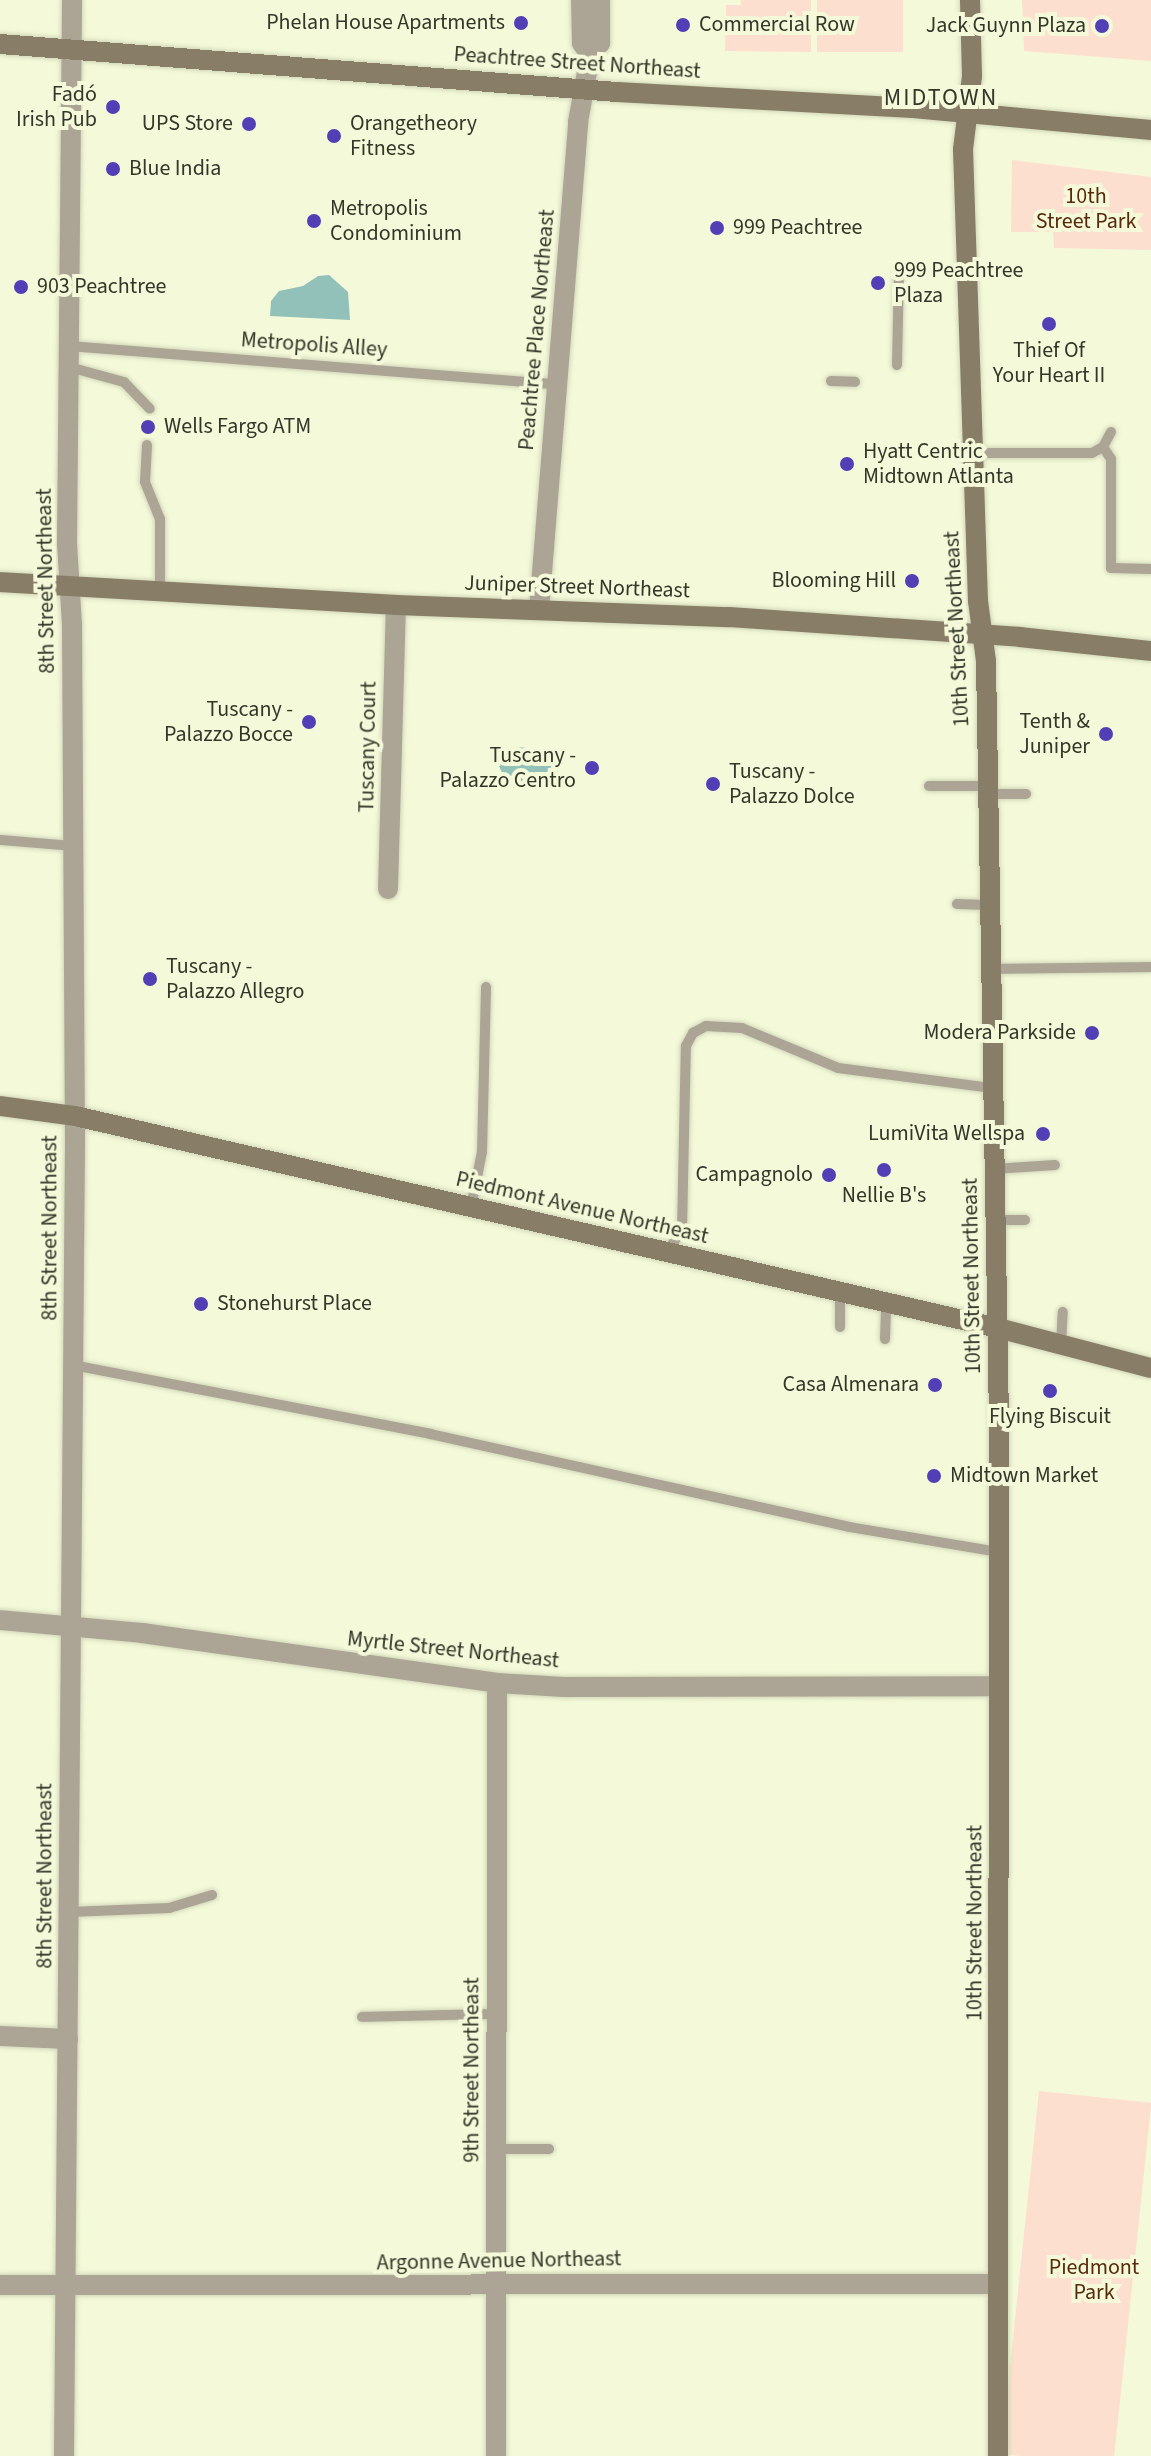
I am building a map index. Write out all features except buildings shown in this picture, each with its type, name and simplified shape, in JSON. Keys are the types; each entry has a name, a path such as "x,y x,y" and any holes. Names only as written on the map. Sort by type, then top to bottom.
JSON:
{"main road":[{"name":"10th Street Northeast","path":"970,0 972,76 963,149 987,790 998,1328 998,2456"},
{"name":"Peachtree Street Northeast","path":"0,44 1151,130"},
{"name":"Juniper Street Northeast","path":"0,582 396,605 729,617 1151,651"},
{"name":"Piedmont Avenue Northeast","path":"0,1106 75,1116 998,1328 1151,1368"}],"street":[{"name":"8th Street Northeast","path":"64,2456 75,1116 69,356 72,0"},
{"name":"Peachtree Place Northeast","path":"581,0 582,43 590,55"},
{"name":"Peachtree Place Northeast","path":"539,610 555,384 584,88 590,55 600,43 600,0"},
{"name":"Tuscany Court","path":"388,889 396,605"},
{"name":"Myrtle Street Northeast","path":"0,1620 71,1626 497,1683 564,1687 999,1686"},
{"name":"9th Street Northeast","path":"496,2456 497,1683"},
{"path":"0,2036 68,2039"},
{"name":"Argonne Avenue Northeast","path":"0,2285 496,2287 532,2283 998,2284"}],"lane":[{"path":"897,365 899,272"},
{"name":"Metropolis Alley","path":"69,356 555,384"},
{"path":"69,356 124,382 150,409"},
{"path":"831,381 855,382"},
{"path":"973,453 1092,453 1103,447 1111,432"},
{"path":"147,445 145,482 160,519 160,593"},
{"path":"1103,447 1111,459 1111,568 1151,569"},
{"path":"929,786 1026,794"},
{"path":"0,840 73,846"},
{"path":"957,904 988,905"},
{"path":"990,969 1151,967"},
{"path":"471,1207 482,1152 486,987"},
{"path":"666,1253 682,1230 686,1046 693,1033 706,1026 742,1028 838,1068 991,1088"},
{"path":"994,1169 1055,1165"},
{"path":"995,1220 1025,1220"},
{"path":"840,1292 840,1327"},
{"path":"885,1339 886,1303"},
{"path":"1061,1345 1063,1312"},
{"path":"73,1365 430,1434 849,1527 999,1552"},
{"path":"69,1912 169,1908 212,1895"},
{"path":"362,2017 497,2014"},
{"path":"496,2149 549,2149"}],"green space":[{"path":"741,0 811,0 811,52 725,51 726,5 741,5"},
{"path":"817,0 903,0 903,52 817,52"},
{"path":"1022,0 1151,0 1151,61 1024,51"},
{"name":"10th Street Park","path":"1012,160 1151,177 1151,250 1054,248 1053,232 1011,232"},
{"name":"Piedmont Park","path":"1039,2091 1151,2103 1114,2456 1001,2454"}],"water":[{"path":"329,275 348,292 350,320 270,316 271,301 279,291 303,286 318,276"},
{"path":"516,747 544,749 550,753 559,768 554,780 543,789 513,788 514,783 504,777 499,766 501,759 510,756"}],"place":[{"name":"Phelan House Apartments","path":"521,23"},
{"name":"Commercial Row","path":"683,25"},
{"name":"Jack Guynn Plaza","path":"1102,26"},
{"name":"Fadó Irish Pub","path":"113,107"},
{"name":"UPS Store","path":"249,124"},
{"name":"Orangetheory Fitness","path":"334,136"},
{"name":"Blue India","path":"113,169"},
{"name":"Metropolis Condominium","path":"314,221"},
{"name":"999 Peachtree","path":"717,228"},
{"name":"999 Peachtree Plaza","path":"878,283"},
{"name":"903 Peachtree","path":"21,287"},
{"name":"Thief Of Your Heart II","path":"1049,324"},
{"name":"Wells Fargo ATM","path":"148,427"},
{"name":"Hyatt Centric Midtown Atlanta","path":"847,464"},
{"name":"Blooming Hill","path":"912,581"},
{"name":"Tuscany - Palazzo Bocce","path":"309,722"},
{"name":"Tenth & Juniper","path":"1106,734"},
{"name":"Tuscany - Palazzo Centro","path":"592,768"},
{"name":"Tuscany - Palazzo Dolce","path":"713,784"},
{"name":"Tuscany - Palazzo Allegro","path":"150,979"},
{"name":"Modera Parkside","path":"1092,1033"},
{"name":"LumiVita Wellspa","path":"1043,1134"},
{"name":"Nellie B's","path":"884,1170"},
{"name":"Campagnolo","path":"829,1175"},
{"name":"Stonehurst Place","path":"201,1304"},
{"name":"Casa Almenara","path":"935,1385"},
{"name":"Flying Biscuit","path":"1050,1391"},
{"name":"Midtown Market","path":"934,1476"}],"district":[{"name":"MIDTOWN","path":"941,98"}]}
